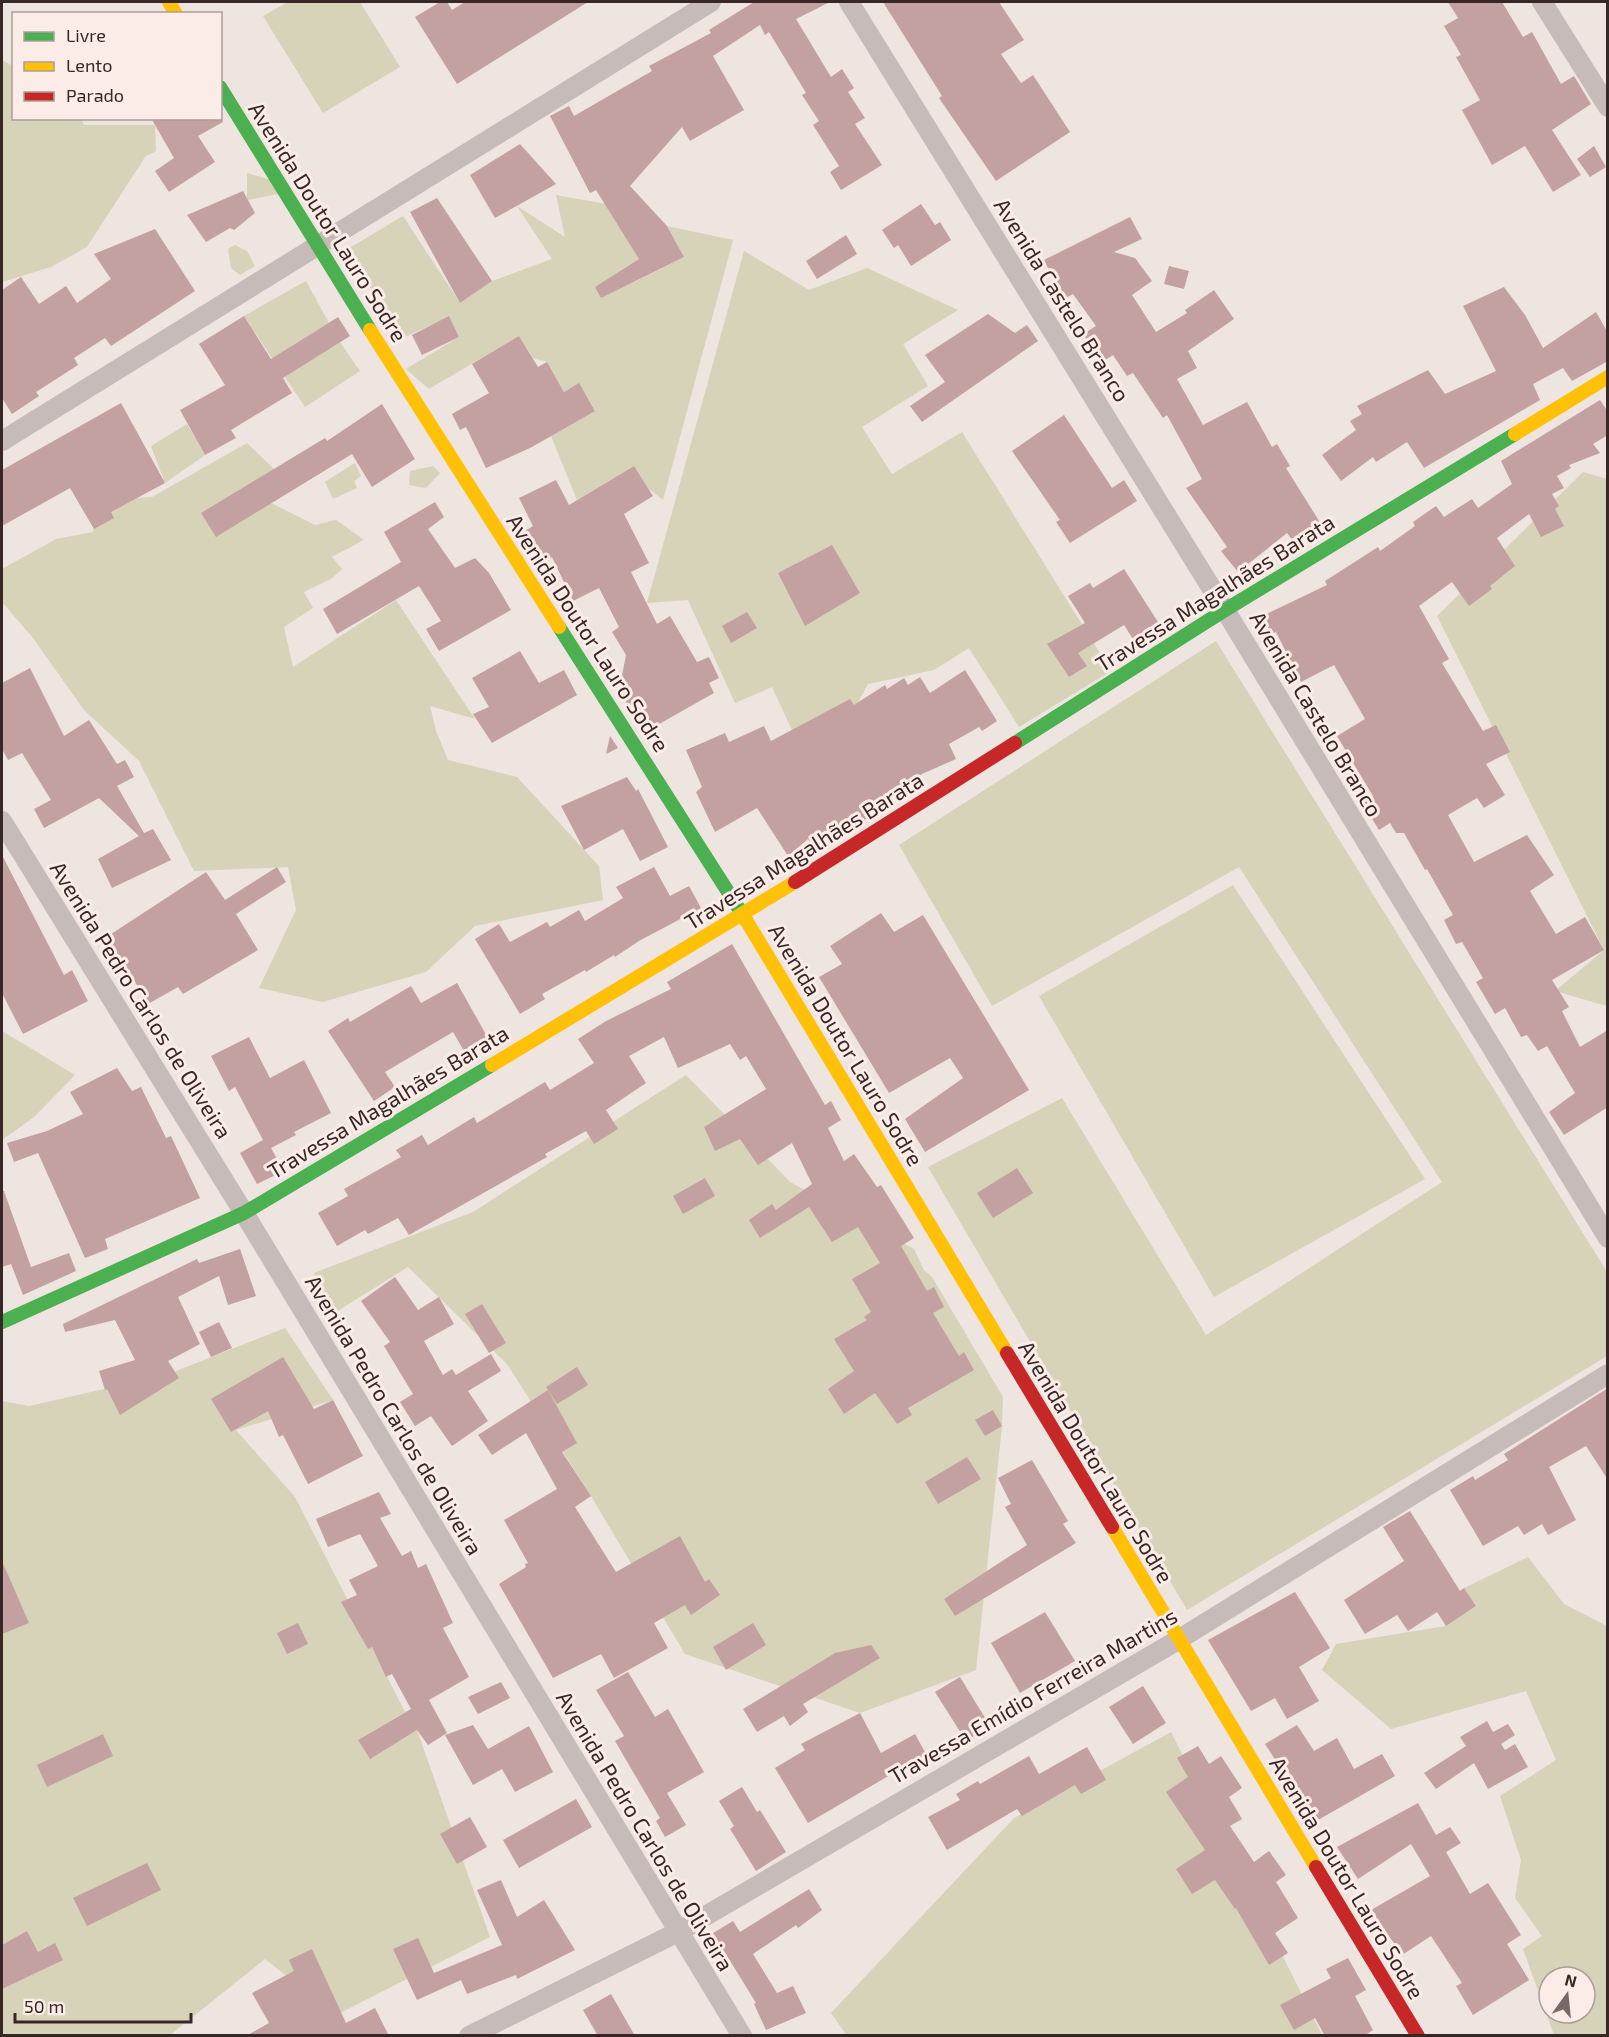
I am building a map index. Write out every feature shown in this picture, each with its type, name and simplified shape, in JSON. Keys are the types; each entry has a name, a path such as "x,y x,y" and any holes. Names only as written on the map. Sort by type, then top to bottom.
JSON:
{"street":[{"path":"2,441 711,2"},
{"name":"Avenida Castelo Branco","path":"849,2 1225,610 1608,1238"},
{"path":"1542,2 1608,106"},
{"name":"Avenida Doutor Lauro Sodre","path":"222,90 316,246 743,915 1418,2036"},
{"name":"Travessa Magalhães Barata","path":"2,1322 244,1213 743,915 1225,610 1608,378"},
{"name":"Avenida Pedro Carlos de Oliveira","path":"2,821 244,1213 742,2036"},
{"name":"Travessa Emídio Ferreira Martins","path":"469,2036 678,1932 1178,1640 1608,1374"}],"shaded area":[{"path":"288,2 360,2 400,67 323,113 263,16"},
{"path":"2,60 12,65 12,120 82,120 84,125 155,125 156,151 145,157 87,247 51,267 2,282"},
{"path":"247,173 271,180 278,194 247,200"},
{"path":"556,195 606,204 639,259 621,270 632,283 684,257 667,226 733,240 663,500 648,488 634,466 577,500 551,436 595,410 579,384 565,393 547,362 533,358 519,336 429,389 406,369 459,337 449,317 402,338 346,250 403,216 460,303 492,281 552,259 517,206 565,237"},
{"path":"235,245 247,251 255,266 240,275 231,268 228,249"},
{"path":"744,251 809,290 867,268 958,310 903,344 928,386 862,427 892,474 962,432 1111,671 1019,727 969,648 934,670 868,684 838,740 804,756 772,687 735,703 688,600 647,603"},
{"path":"306,281 329,323 290,347 340,342 360,371 305,407 244,316"},
{"path":"187,424 205,455 165,483 151,446"},
{"path":"247,443 274,469 271,503 315,525 336,520 364,540 332,557 342,569 331,579 304,592 313,608 284,627 293,667 396,600 475,719 430,706 436,731 448,760 517,777 599,866 603,900 475,926 426,972 323,1002 259,988 296,910 288,867 194,871 139,761 84,710 33,638 2,602 2,569 56,539 93,532 101,490 137,498 152,497"},
{"path":"355,463 361,476 354,481 357,488 333,499 325,482"},
{"path":"433,466 440,473 426,488 409,485 410,471"},
{"path":"1583,472 1607,479 1607,1006 1555,991 1604,950 1437,616"},
{"path":"1216,641 1607,1272 1607,1356 1187,1610 928,1167 1062,1098 1206,1335 1442,1182 1239,867 992,1006 899,845"},
{"path":"1233,885 1425,1179 1214,1297 1039,996"},
{"path":"2,1031 75,1075 34,1117 2,1140"},
{"path":"686,1075 790,1182 914,1249 924,1270 932,1277 1003,1397 1002,1426 976,1670 860,1713 685,1654 591,1496 507,1364 408,1267 328,1317 314,1273 473,1212"},
{"path":"285,1328 333,1400 236,1430 295,1497 405,1712 358,1740 370,1758 417,1730 490,1937 336,2015 265,1959 170,2035 2,2035 2,1401 29,1406 166,1375"},
{"path":"1528,1557 1564,1604 1607,1626 1607,2035 1554,2035 1550,2025 1597,2025 1597,1965 1537,1965 1537,1988 1523,1949 1542,1936 1515,1898 1521,1860 1500,1796 1556,1760 1526,1691 1391,1729 1322,1670 1336,1644 1446,1626 1476,1606 1464,1588"},
{"path":"1171,1732 1322,2035 847,2036 831,2013 1014,1818"}],"building":[{"path":"440,2 447,2 452,10 465,2 588,2 457,84 415,17"},
{"path":"754,2 830,2 796,19 831,77 842,69 854,88 848,92 865,118 855,124 882,165 841,190 830,172 839,166 813,125 819,121 802,95 806,93 769,32 765,35 760,25 713,56 744,110 690,141 682,127 630,186 667,226 684,257 601,298 595,287 639,259 596,190 590,193 550,116 569,106 574,116 652,71 649,66 711,33 709,30"},
{"path":"883,2 999,2 1024,40 1001,54 1021,83 1033,75 1070,132 996,181 939,98 942,96"},
{"path":"1448,2 1502,2 1523,37 1532,32 1561,84 1574,76 1591,104 1552,130 1581,175 1553,192 1525,146 1492,165 1462,110 1480,100 1456,57 1461,55 1444,26 1458,18"},
{"path":"152,120 222,120 223,122 198,136 215,162 169,192 155,171 174,158"},
{"path":"520,144 556,184 495,218 470,175"},
{"path":"1594,146 1606,167 1590,177 1577,159"},
{"path":"243,191 255,213 234,230 230,228 206,242 187,215"},
{"path":"437,198 492,281 460,303 410,212"},
{"path":"921,204 935,225 940,222 951,240 911,266 898,245 894,248 882,230"},
{"path":"1130,217 1142,239 1114,252 1135,258 1152,281 1132,295 1156,332 1187,313 1185,310 1214,290 1234,319 1188,351 1197,368 1177,379 1203,425 1247,402 1272,447 1277,444 1290,466 1286,468 1321,524 1293,541 1287,533 1238,572 1221,551 1227,547 1186,488 1202,479 1167,415 1163,418 1133,373 1127,376 1113,355 1102,362 1083,334 1096,326 1073,294 1064,299 1044,260"},
{"path":"155,229 195,291 111,346 105,338 74,358 78,365 36,392 39,396 12,414 2,398 2,290 21,277 39,304 66,286 77,303 111,279 94,254"},
{"path":"846,235 857,254 817,279 806,261"},
{"path":"1169,266 1189,271 1184,289 1164,284"},
{"path":"1504,287 1525,315 1543,348 1596,312 1608,333 1608,361 1572,381 1563,368 1533,384 1540,400 1424,468 1407,442 1376,462 1373,457 1341,481 1322,455 1356,430 1350,421 1362,414 1357,406 1428,370 1445,394 1496,371 1463,306"},
{"path":"988,314 1015,333 1027,325 1038,341 922,422 910,406 945,382 925,355"},
{"path":"244,316 271,359 338,317 350,336 283,378 292,393 231,430 236,438 205,455 180,410 225,385 199,344"},
{"path":"449,316 459,337 422,355 412,335"},
{"path":"519,336 538,367 547,362 564,392 579,383 595,411 532,447 486,468 466,427 460,430 452,414 489,393 472,364"},
{"path":"1600,400 1608,412 1608,435 1593,444 1600,453 1569,465 1571,468 1557,476 1564,488 1552,494 1559,506 1555,509 1564,526 1541,537 1529,514 1497,538 1515,566 1490,586 1492,589 1469,606 1452,582 1419,606 1449,659 1442,663 1483,731 1496,725 1510,752 1486,764 1505,795 1484,808 1477,798 1448,815 1474,862 1527,835 1554,875 1530,891 1556,934 1585,917 1604,950 1552,980 1569,1007 1562,1011 1580,1047 1608,1030 1608,1107 1564,1135 1549,1112 1575,1093 1547,1046 1538,1051 1527,1035 1521,1037 1505,1008 1495,1014 1476,982 1483,978 1462,942 1456,944 1444,920 1453,915 1427,869 1425,870 1404,833 1396,833 1390,823 1379,830 1362,803 1373,796 1337,736 1365,719 1334,665 1301,682 1276,632 1271,634 1262,616 1327,585 1325,581 1378,547 1380,551 1415,526 1413,522 1436,506 1444,517 1472,499 1478,508 1512,484 1501,461"},
{"path":"121,403 165,483 111,512 114,518 94,529 70,488 2,526 2,470"},
{"path":"382,404 415,459 372,487 352,454 216,537 201,513 325,438 327,441"},
{"path":"1064,415 1112,488 1124,480 1137,501 1070,543 1056,522 1060,520 1012,451"},
{"path":"634,466 653,496 624,514 649,563 631,572 657,624 670,616 697,662 709,657 719,678 709,683 714,693 645,732 619,691 626,655 612,632 619,627 599,588 573,601 552,557 538,565 519,535 533,526 519,498 556,480 569,505"},
{"path":"435,502 444,517 428,529 455,568 475,558 489,573 511,610 439,651 426,629 441,621 419,586 337,634 323,609 401,562 384,532"},
{"path":"832,545 860,593 805,626 778,573"},
{"path":"1124,569 1158,622 1133,639 1124,625 1078,653 1087,666 1069,677 1047,644 1085,623 1068,596 1090,583 1093,588"},
{"path":"747,612 757,628 731,643 722,626"},
{"path":"520,651 539,683 564,670 577,695 492,743 473,714 489,707 472,678"},
{"path":"30,668 64,736 89,720 117,764 125,760 134,777 117,786 144,833 153,829 171,860 112,888 98,859 139,836 99,798 44,828 34,809 51,800 22,753 8,760 2,749 2,683"},
{"path":"965,670 997,721 982,731 979,727 949,744 956,759 922,774 865,812 869,817 815,851 808,839 788,856 757,808 715,832 696,792 702,787 686,750 725,733 729,742 764,726 771,741 850,699 854,705 885,685 887,689 904,678 908,685 920,677 930,693"},
{"path":"610,736 618,748 606,754"},
{"path":"627,777 636,791 638,789 668,847 640,861 623,829 584,850 561,806"},
{"path":"2,855 64,975 72,970 88,1001 23,1034 2,993"},
{"path":"277,867 286,882 236,914 258,950 183,994 178,987 148,1004 124,963 105,938 206,872 225,900"},
{"path":"654,867 670,896 689,886 701,908 639,941 615,957 614,955 542,994 545,999 520,1014 475,939 499,924 510,942 547,922 550,927 579,910 585,921 623,898 616,887"},
{"path":"881,913 894,932 923,915 1029,1090 925,1152 905,1119 963,1078 950,1058 889,1093 819,977 842,964 830,946"},
{"path":"732,944 825,1105 831,1101 841,1120 828,1128 844,1161 854,1154 877,1187 881,1185 914,1238 901,1246 927,1291 934,1287 944,1307 933,1313 959,1356 964,1352 974,1370 908,1408 912,1415 897,1424 875,1393 844,1414 828,1389 854,1371 834,1339 867,1320 864,1317 871,1312 852,1279 880,1263 858,1227 832,1242 809,1207 760,1238 749,1220 772,1204 776,1210 812,1184 792,1143 758,1165 740,1139 715,1151 704,1127 766,1089 746,1056 740,1060 730,1044 678,1068 664,1037 629,1056 646,1083 606,1110 618,1129 594,1144 586,1131 545,1154 547,1157 409,1235 398,1218 368,1234 365,1230 337,1246 318,1213 348,1196 344,1189 401,1157 396,1150 422,1135 428,1145 474,1117 477,1123 545,1082 550,1090 594,1063 578,1039 606,1021 671,989 667,982"},
{"path":"457,983 488,1038 464,1051 453,1032 385,1072 395,1087 374,1101 328,1031 348,1018 350,1022 411,986 421,1003"},
{"path":"249,1037 270,1078 304,1060 331,1113 294,1132 296,1135 271,1148 284,1171 257,1184 240,1153 263,1140 235,1087 229,1091 211,1056"},
{"path":"117,1068 132,1091 141,1087 166,1138 171,1136 200,1198 105,1239 108,1249 85,1258 38,1153 14,1162 7,1143 47,1131 83,1114 70,1092"},
{"path":"1017,1168 1033,1193 993,1218 977,1193"},
{"path":"705,1178 715,1196 683,1214 673,1196"},
{"path":"2,1191 4,1191 31,1267 69,1253 76,1271 23,1295 11,1264 2,1267"},
{"path":"240,1249 256,1296 228,1305 219,1276 178,1297 200,1344 168,1361 179,1378 120,1415 107,1389 105,1390 99,1371 135,1360 115,1320 65,1332 63,1324 197,1259 199,1263"},
{"path":"395,1277 418,1310 439,1297 454,1324 424,1341 443,1375 452,1369 456,1375 491,1354 501,1371 468,1391 488,1421 452,1446 431,1416 415,1426 400,1402 413,1394 384,1346 390,1342 361,1301"},
{"path":"482,1304 506,1343 489,1353 465,1314"},
{"path":"219,1322 232,1348 211,1357 199,1332"},
{"path":"283,1357 314,1409 333,1400 363,1456 308,1484 283,1435 279,1437 268,1411 231,1432 211,1399"},
{"path":"577,1367 588,1385 557,1404 546,1387"},
{"path":"1608,1388 1608,1480 1586,1446 1549,1467 1576,1520 1548,1535 1542,1524 1524,1535 1518,1526 1483,1546 1450,1490 1473,1476 1475,1480 1508,1460 1504,1454"},
{"path":"548,1390 577,1443 562,1452 591,1496 575,1507 616,1572 680,1536 705,1582 709,1579 720,1595 691,1615 685,1605 654,1623 668,1648 614,1678 601,1654 553,1678 499,1584 526,1567 525,1564 528,1563 504,1520 557,1489 526,1433 492,1455 478,1435"},
{"path":"993,1410 1002,1426 985,1436 975,1420"},
{"path":"967,1457 981,1479 938,1504 925,1482"},
{"path":"1032,1460 1068,1521 1063,1524 1076,1543 955,1616 944,1599 1027,1545 1005,1507 1011,1504 998,1478"},
{"path":"379,1492 391,1514 380,1518 402,1556 411,1551 418,1568 426,1564 453,1623 443,1628 469,1677 429,1700 447,1733 428,1745 417,1730 370,1759 358,1740 411,1709 392,1674 386,1677 372,1647 368,1649 341,1602 357,1595 349,1580 378,1566 360,1534 328,1547 316,1519"},
{"path":"1410,1511 1460,1591 1464,1588 1476,1606 1446,1626 1437,1612 1408,1631 1397,1615 1365,1634 1344,1600 1404,1561 1383,1527"},
{"path":"2,1561 29,1623 2,1634"},
{"path":"1295,1592 1330,1648 1299,1667 1319,1701 1287,1719 1275,1698 1251,1711 1208,1640"},
{"path":"1045,1612 1075,1661 1020,1693 991,1643"},
{"path":"298,1623 308,1644 287,1654 277,1633"},
{"path":"753,1623 766,1645 726,1670 713,1647"},
{"path":"871,1645 880,1658 803,1704 808,1712 790,1726 784,1716 757,1732 743,1709 835,1653"},
{"path":"628,1672 655,1717 668,1709 704,1772 667,1793 686,1825 665,1837 656,1821 660,1818 615,1741 624,1736 596,1690"},
{"path":"960,1677 990,1726 966,1741 935,1692"},
{"path":"501,1682 510,1698 478,1714 468,1697"},
{"path":"1143,1686 1166,1723 1133,1744 1109,1707"},
{"path":"860,1713 881,1753 915,1734 926,1754 808,1823 775,1768 805,1750 801,1744"},
{"path":"1487,1721 1493,1732 1508,1724 1515,1735 1501,1744 1505,1750 1515,1744 1528,1767 1488,1789 1474,1763 1436,1789 1424,1773 1466,1746 1460,1737"},
{"path":"473,1725 488,1749 529,1726 553,1772 515,1792 502,1769 473,1785 445,1735"},
{"path":"1297,1725 1314,1751 1337,1738 1354,1769 1382,1754 1395,1776 1311,1824 1298,1801 1303,1798 1283,1761 1278,1764 1265,1744"},
{"path":"103,1734 113,1756 47,1787 37,1765"},
{"path":"1198,1746 1209,1764 1221,1756 1242,1788 1229,1797 1242,1819 1230,1826 1254,1862 1269,1851 1286,1875 1276,1882 1298,1918 1275,1933 1288,1953 1269,1965 1236,1908 1215,1880 1192,1894 1176,1869 1205,1850 1166,1792 1188,1777 1177,1758"},
{"path":"1087,1747 1106,1780 1081,1794 1075,1785 1022,1816 1017,1809 947,1850 928,1817 960,1800 956,1794 978,1781 980,1784 1029,1756 1039,1774"},
{"path":"742,1787 757,1812 760,1810 786,1852 756,1871 730,1829 734,1826 719,1801"},
{"path":"576,1799 592,1827 519,1868 503,1840"},
{"path":"1418,1803 1436,1835 1450,1827 1461,1843 1446,1852 1470,1894 1488,1883 1521,1935 1507,1944 1529,1980 1473,2015 1456,1986 1462,1983 1431,1936 1402,1955 1371,1910 1430,1876 1411,1844 1358,1879 1337,1847"},
{"path":"470,1817 487,1847 457,1864 440,1834"},
{"path":"147,1863 161,1890 87,1926 73,1898"},
{"path":"501,1880 517,1917 544,1900 575,1950 517,1979 516,1975 467,1994 461,1980 417,2000 393,1949 418,1938 434,1973 502,1945 477,1890"},
{"path":"809,1889 822,1910 798,1928 796,1925 753,1954 777,1993 793,1986 806,2013 766,2030 754,2004 756,2003 713,1933 733,1921 740,1932"},
{"path":"27,1931 38,1952 55,1943 63,1960 2,1989 2,1945"},
{"path":"312,1949 346,2023 375,2008 389,2036 246,2036 269,2023 252,1993 294,1971 289,1960"},
{"path":"1348,1958 1366,1990 1355,1996 1373,2030 1364,2036 1325,2036 1315,2018 1294,2030 1280,2005 1331,1978 1326,1969"},
{"path":"611,1994 635,2036 598,2036 583,2010"}],"traffic: fast":[{"path":"222,90 370,330"},
{"path":"1015,743 1225,610 1515,434"},
{"path":"559,627 746,920"},
{"path":"2,1322 244,1213 492,1065"}],"traffic: slow":[{"path":"169,2 175,12"},
{"path":"370,330 559,627"},
{"path":"1515,434 1608,377"},
{"path":"492,1065 795,882"},
{"path":"746,920 1007,1353"},
{"path":"1112,1527 1316,1867"}],"traffic: jam":[{"path":"795,882 1015,743"},
{"path":"1007,1353 1112,1527"},
{"path":"1316,1867 1418,2036"}]}
